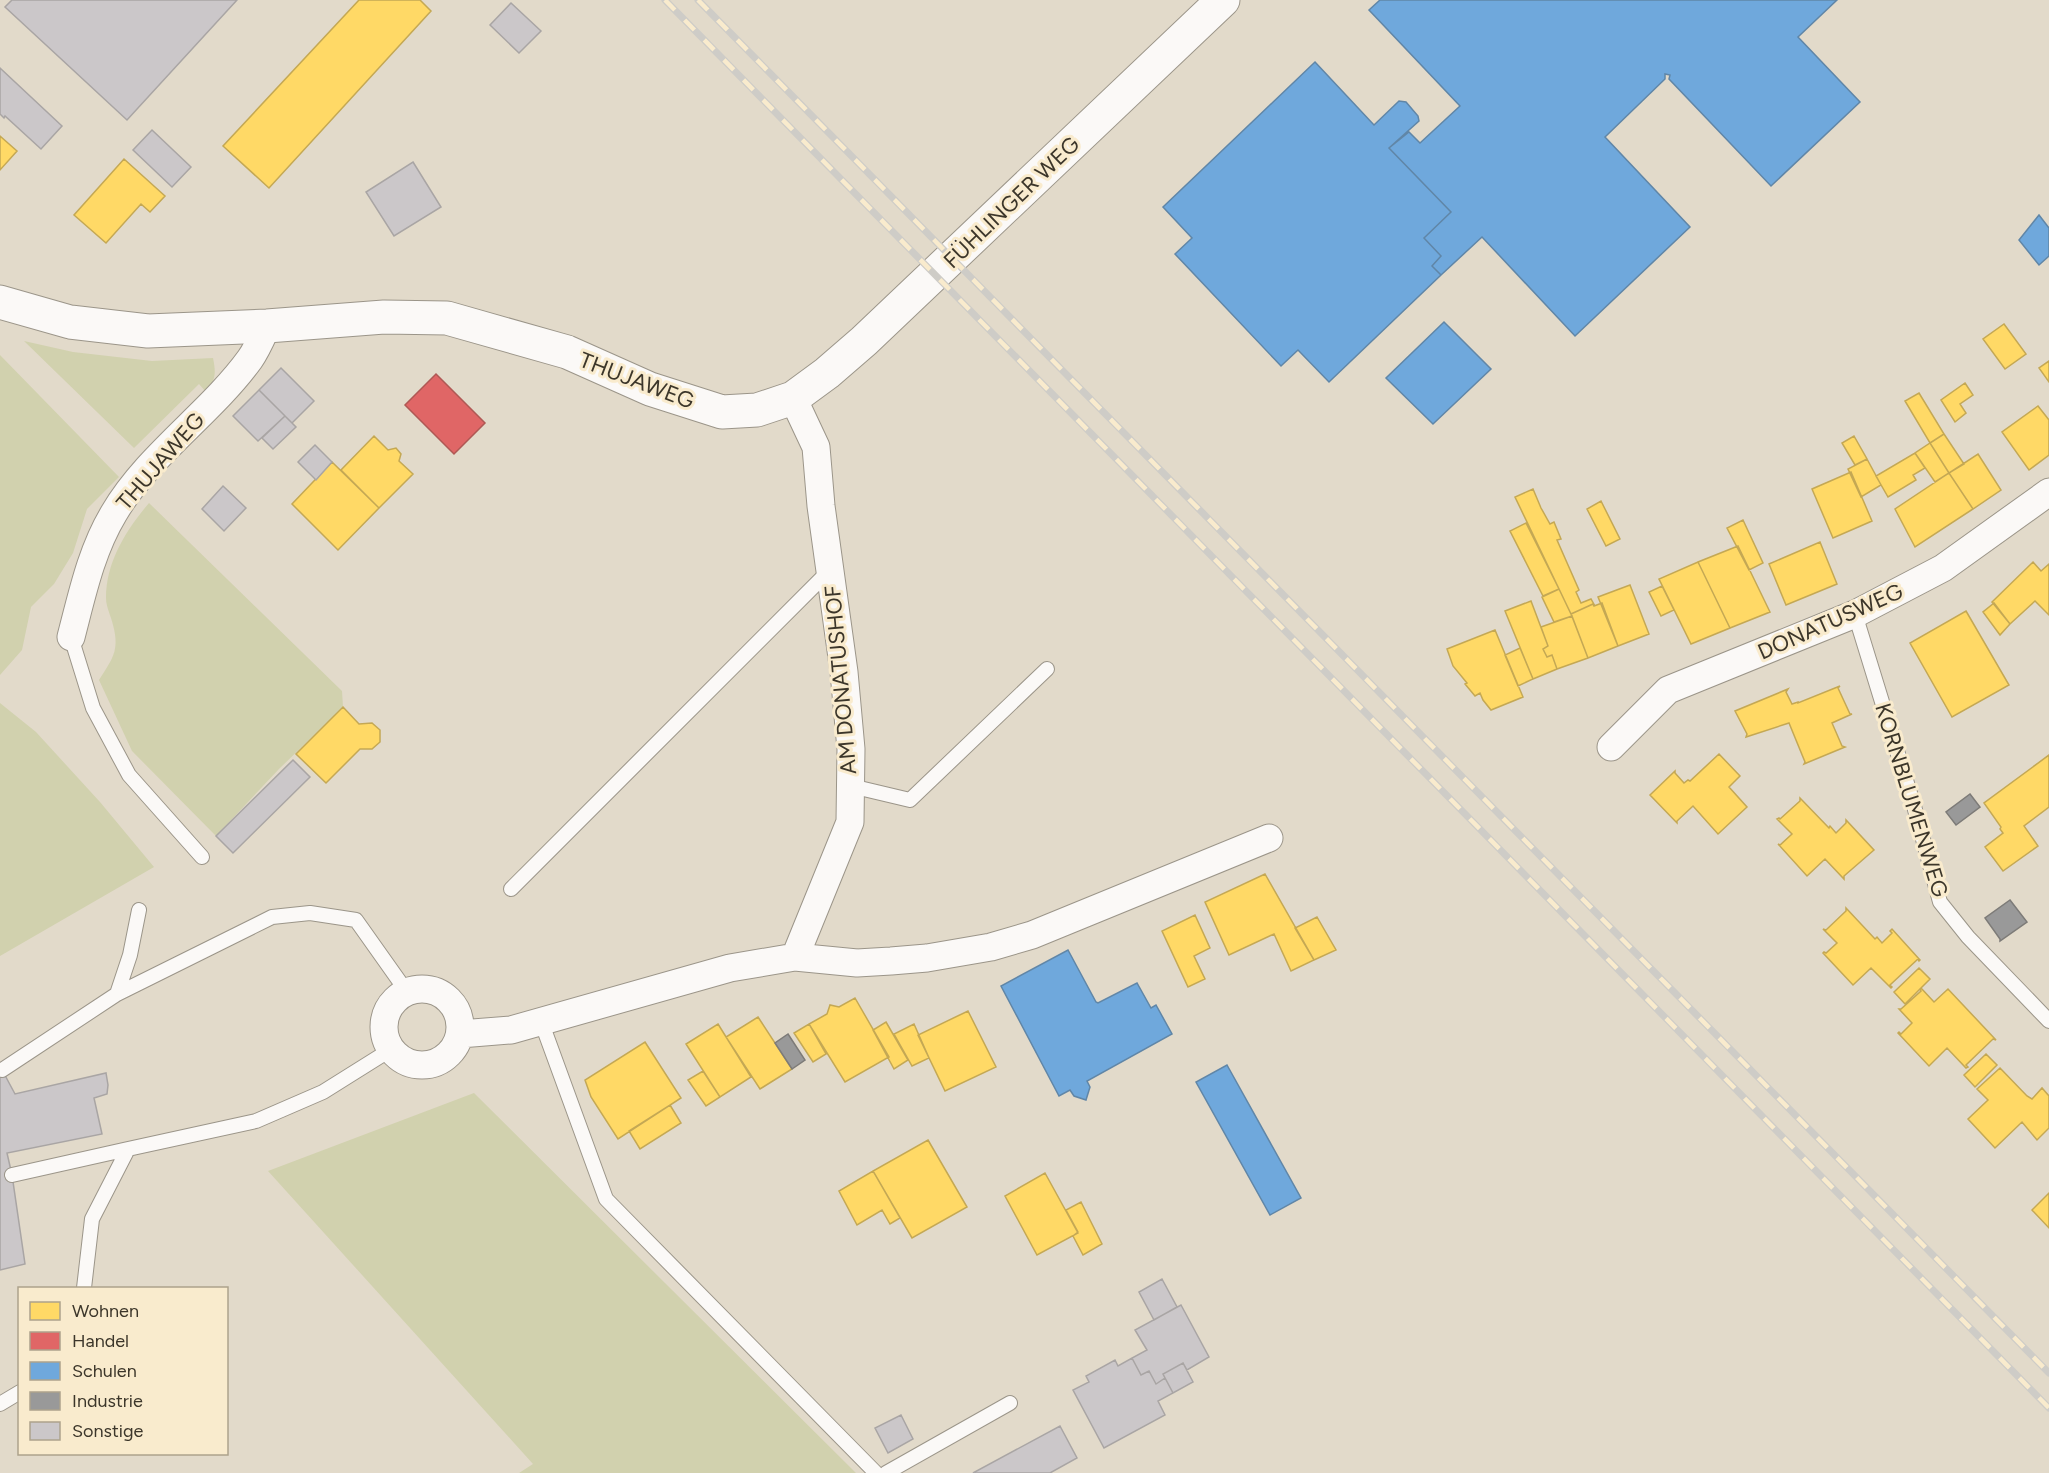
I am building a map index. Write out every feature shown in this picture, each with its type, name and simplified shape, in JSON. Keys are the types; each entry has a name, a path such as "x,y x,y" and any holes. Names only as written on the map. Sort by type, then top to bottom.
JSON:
{"street":[{"name":"FÜHLINGER WEG","path":"794,398 864,341 1223,0"},
{"name":"THUJAWEG","path":"0,302 70,322 147,331 267,327 327,320 384,317 447,318 567,352 650,389 722,412 757,410 794,398"},
{"name":"THUJAWEG","path":"70,637 94,554 114,512 141,476 224,390 251,358 267,327"},
{"name":"AM DONATUSHOF","path":"794,398 816,447 844,672 850,749 850,822 795,957"},
{"name":"DONATUSWEG","path":"1611,747 1668,690 1855,614 1943,568 2049,492"},
{"path":"460,1034 511,1030 730,968 795,957 857,963 927,958 991,947 1032,935 1269,838"},
{"path":"423,989 439,993 452,1003 459,1018 460,1034 454,1048 444,1059 430,1065 415,1065 402,1060 390,1050 384,1034 384,1017 393,1002 407,992 423,989"}],"lane":[{"path":"511,889 830,570"},
{"name":"KORNBLUMENWEG","path":"1855,614 1914,806 1940,903 1968,937 2049,1021"},
{"name":"THUJAWEG","path":"70,637 93,708 129,775 202,856"},
{"path":"850,786 910,800 1047,669"},
{"path":"117,994 130,955 139,910"},
{"path":"2,1070 117,994 272,917 310,913 356,920 407,992"},
{"path":"541,1022 606,1198 876,1473"},
{"path":"12,1175 256,1121 323,1092 390,1050"},
{"path":"84,1287 92,1219 128,1149"},
{"path":"0,1404 18,1393"},
{"path":"886,1473 1010,1403"}],"green space":[{"path":"24,341 73,352 152,361 213,358 214,376 206,392 199,384 134,448"},
{"path":"0,355 119,477 87,509 73,553 54,584 31,607 22,650 0,675"},
{"path":"149,503 342,691 343,707 279,769 216,836 132,751 99,680 114,654 116,642 106,601 109,572 125,535"},
{"path":"0,703 36,732 100,802 154,867 0,956"},
{"path":"474,1093 856,1473 519,1473 533,1464 268,1171"}],"building: Wohnen":[{"path":"359,0 420,0 431,11 269,188 223,146"},
{"path":"0,136 17,151 0,170"},
{"path":"124,159 165,196 150,212 141,204 106,243 74,215"},
{"path":"2004,324 2026,354 2005,369 1983,339"},
{"path":"2049,361 2049,382 2039,368"},
{"path":"1965,383 1973,395 1960,404 1966,413 1955,422 1941,400"},
{"path":"1919,393 1944,434 1930,443 1905,401"},
{"path":"2038,406 2049,420 2049,455 2029,470 2002,432"},
{"path":"1944,434 1964,464 1949,473 1930,443"},
{"path":"374,436 388,450 396,448 401,454 399,461 413,474 379,508 341,470"},
{"path":"1854,436 1867,459 1855,465 1842,443"},
{"path":"1930,443 1949,473 1935,482 1915,453"},
{"path":"1915,453 1925,468 1913,475 1916,480 1888,497 1876,476"},
{"path":"1978,454 2001,490 1973,509 1949,473"},
{"path":"1867,459 1881,485 1861,497 1848,469"},
{"path":"332,462 379,508 338,550 292,504"},
{"path":"1851,472 1872,521 1833,538 1812,489"},
{"path":"1949,473 1973,509 1915,547 1895,509"},
{"path":"1533,489 1550,524 1554,522 1561,539 1557,540 1579,590 1576,592 1581,603 1591,599 1595,606 1593,604 1571,614 1515,497"},
{"path":"1601,501 1620,539 1606,546 1587,509"},
{"path":"1743,520 1763,563 1749,570 1727,528"},
{"path":"1526,523 1559,589 1543,596 1510,531"},
{"path":"1820,542 1837,584 1786,605 1769,564"},
{"path":"1738,546 1770,612 1730,628 1698,562"},
{"path":"1698,562 1730,628 1691,644 1659,579"},
{"path":"2033,562 2041,571 2049,564 2049,615 2035,601 2010,624 1992,602"},
{"path":"1630,585 1649,634 1618,646 1598,597"},
{"path":"1662,586 1674,610 1661,616 1649,592"},
{"path":"1559,589 1572,616 1554,622 1542,597"},
{"path":"1531,601 1548,646 1543,649 1547,657 1552,655 1557,669 1533,679 1505,611"},
{"path":"1602,603 1618,646 1588,658 1571,614 1593,604 1594,606"},
{"path":"1994,603 2010,624 2000,635 1983,612"},
{"path":"1966,611 2009,685 1952,717 1910,643"},
{"path":"1572,616 1588,658 1557,669 1552,655 1547,657 1543,649 1548,646 1541,627"},
{"path":"1495,630 1523,697 1491,710 1480,693 1475,696 1465,684 1467,683 1453,666 1447,649"},
{"path":"1520,648 1533,679 1518,686 1505,655"},
{"path":"1840,686 1838,688 1852,714 1832,723 1842,746 1845,747 1804,764 1789,723 1746,737 1747,734 1735,711 1788,689 1786,692 1792,704"},
{"path":"343,707 359,724 372,723 380,730 380,742 372,749 360,749 326,783 296,754"},
{"path":"1719,754 1740,776 1729,787 1747,807 1718,834 1693,806 1677,823 1650,795 1675,771 1684,783 1690,781"},
{"path":"2049,755 2049,807 2024,826 2038,846 2003,871 1985,847 2003,833 1984,803"},
{"path":"1800,798 1836,833 1846,823 1846,820 1874,850 1844,876 1844,879 1825,859 1807,876 1778,844 1780,845 1792,834 1777,819 1780,819 1800,801"},
{"path":"1265,874 1314,960 1291,971 1274,934 1229,955 1205,902"},
{"path":"1846,908 1875,939 1877,937 1882,943 1892,933 1890,931 1892,929 1920,960 1918,959 1890,985 1891,988 1871,968 1853,985 1823,953 1837,943 1823,929 1826,930 1846,911"},
{"path":"1195,915 1210,948 1194,956 1205,979 1188,987 1162,931"},
{"path":"1317,917 1336,950 1314,960 1295,928"},
{"path":"1919,968 1930,979 1905,1004 1894,992"},
{"path":"1921,988 1934,1002 1948,989 1996,1040 1993,1039 1966,1065 1968,1067 1966,1068 1947,1048 1929,1066 1898,1033 1901,1034 1912,1023 1899,1009 1921,991"},
{"path":"855,998 889,1057 845,1082 809,1024 827,1014 830,1005 839,1007"},
{"path":"968,1011 996,1067 945,1091 918,1035"},
{"path":"758,1017 792,1069 760,1089 726,1037"},
{"path":"886,1022 908,1060 894,1069 873,1030"},
{"path":"718,1024 751,1077 720,1097 686,1044"},
{"path":"809,1024 826,1054 813,1062 794,1033"},
{"path":"914,1024 929,1058 912,1066 894,1034"},
{"path":"645,1042 681,1098 618,1139 591,1097 585,1080"},
{"path":"1986,1054 1997,1065 1975,1087 1964,1075"},
{"path":"2000,1068 2032,1099 2042,1088 2049,1096 2049,1128 2037,1140 2022,1122 1995,1148 1968,1119 1988,1100 1977,1089"},
{"path":"703,1071 720,1097 706,1106 688,1080"},
{"path":"670,1105 681,1123 640,1149 629,1131"},
{"path":"928,1140 967,1207 912,1238 873,1171"},
{"path":"873,1171 900,1218 890,1224 882,1210 857,1225 839,1191"},
{"path":"1045,1173 1078,1233 1037,1255 1005,1196"},
{"path":"2049,1193 2049,1228 2032,1210"},
{"path":"1081,1202 1102,1244 1083,1255 1073,1236 1078,1232 1066,1210"}],"building: Handel":[{"path":"436,374 485,423 454,454 405,405"}],"building: Schulen":[{"path":"1380,0 1837,0 1798,37 1860,102 1771,186 1669,79 1670,75 1665,74 1665,79 1605,137 1690,227 1575,336 1482,237 1441,275 1432,266 1441,256 1424,238 1451,212 1389,148 1409,132 1420,143 1460,106 1369,10"},
{"path":"1315,62 1374,125 1399,101 1406,102 1418,116 1419,121 1389,148 1451,212 1424,238 1441,256 1432,266 1441,275 1329,382 1298,350 1281,366 1175,254 1192,238 1163,207"},
{"path":"2039,215 2049,228 2049,256 2039,265 2019,240"},
{"path":"1444,322 1491,369 1433,424 1386,378"},
{"path":"1068,950 1096,1002 1137,983 1151,1008 1156,1005 1172,1034 1087,1081 1090,1087 1086,1100 1074,1096 1070,1090 1059,1096 1001,986"},
{"path":"1227,1065 1301,1198 1270,1215 1196,1082"}],"building: Industrie":[{"path":"1970,794 1980,807 1956,825 1946,812"},
{"path":"2010,900 2027,922 2000,941 1985,918"},
{"path":"788,1034 805,1060 792,1069 775,1043"}],"building: Sonstige":[{"path":"12,0 237,0 127,120 5,7"},
{"path":"511,3 541,31 519,53 490,25"},
{"path":"0,68 62,126 41,149 0,114"},
{"path":"152,130 191,167 172,187 133,150"},
{"path":"413,162 441,207 394,236 366,192"},
{"path":"281,368 314,401 292,423 259,390"},
{"path":"259,390 285,416 258,441 233,416"},
{"path":"285,416 296,427 273,449 262,438"},
{"path":"315,445 332,462 316,480 298,462"},
{"path":"223,486 246,508 224,531 202,509"},
{"path":"293,760 310,777 233,853 216,836"},
{"path":"0,1066 15,1094 106,1073 108,1085 107,1094 94,1098 102,1134 7,1153 25,1264 0,1270"},
{"path":"1162,1279 1177,1307 1154,1320 1139,1292"},
{"path":"1181,1305 1209,1357 1187,1370 1183,1363 1163,1374 1165,1378 1156,1384 1149,1371 1141,1375 1132,1358 1147,1350 1135,1330"},
{"path":"1132,1358 1141,1375 1149,1371 1156,1384 1165,1378 1173,1393 1158,1401 1165,1415 1104,1448 1073,1390 1089,1382 1086,1376 1115,1360 1118,1366"},
{"path":"1183,1363 1193,1382 1173,1393 1163,1374"},
{"path":"901,1415 913,1439 888,1453 875,1428"},
{"path":"1060,1426 1077,1458 1050,1473 973,1473"}],"railway":[{"path":"665,0 2049,1408"},
{"path":"698,0 2049,1373"}]}
